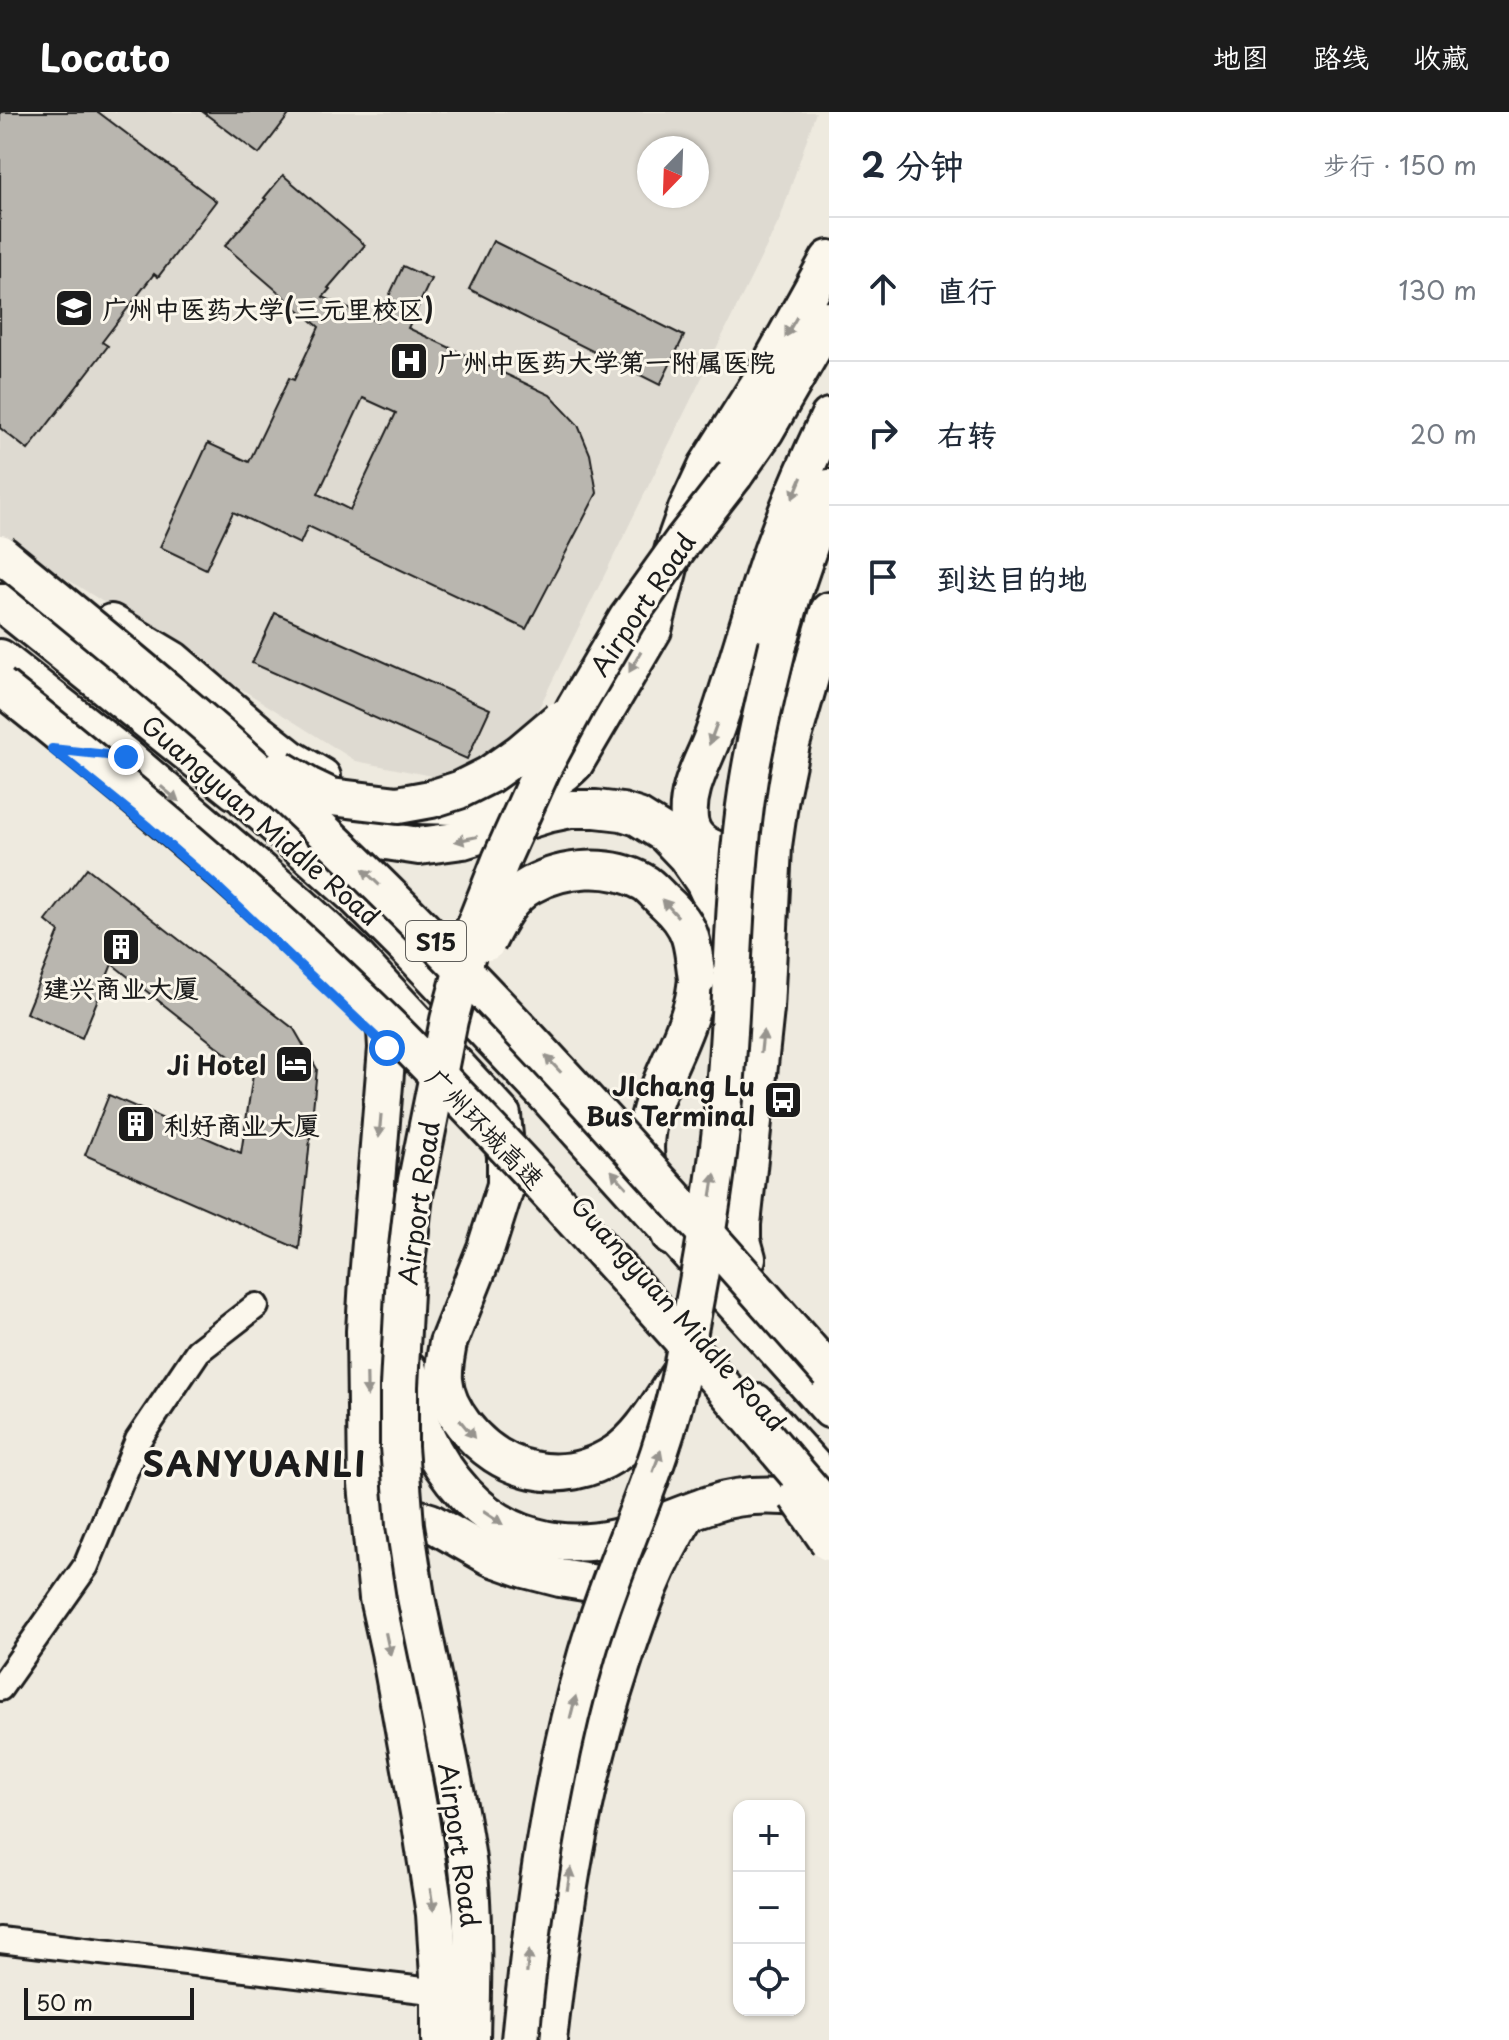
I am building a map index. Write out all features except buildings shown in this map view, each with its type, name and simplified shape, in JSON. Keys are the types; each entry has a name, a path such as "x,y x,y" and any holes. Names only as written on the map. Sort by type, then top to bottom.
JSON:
{"highway":[{"path":"111,623 173,660 290,758 324,778 368,795 412,805 476,806 525,794 550,782 575,763 653,630 676,540 707,466 761,381 829,259"},
{"name":"Airport Road","path":"471,2040 470,1886 409,1559 400,1483 399,1386 405,1273 414,1195 449,1020 465,956 486,898 542,769 576,706 627,619 765,431 829,320"},
{"path":"773,846 757,853 732,854 704,844 689,823 688,799 714,733 774,547 797,486 829,417"},
{"path":"520,2040 540,1868 560,1756 590,1643 664,1440 681,1372 717,1160 748,784 778,645 829,488"},
{"name":"S15","path":"16,556 320,827 420,924 564,1076 814,1374"},
{"name":"Guangyuan Middle Road","path":"0,602 235,791"},
{"path":"747,1258 742,1224 765,1009 773,846 791,744 829,611"},
{"path":"111,623 206,709 280,769 331,797 398,805 459,790 489,775 520,753 576,706"},
{"name":"Guangyuan Middle Road","path":"0,658 126,757 250,861 353,954 502,1115"},
{"name":"广州环城高速","path":"0,686 219,869 394,1031 601,1249 822,1500"},
{"path":"235,791 331,829 419,846 463,840 559,812 596,809 622,812 652,824 686,856 704,882 714,909 727,989 728,1050"},
{"path":"449,1020 492,930 507,906 531,884 582,870 610,870 644,882 674,911 690,936 697,979 693,1004 655,1100 645,1146 651,1186 671,1237"},
{"path":"353,954 380,1009 387,1048 365,1331 367,1484 378,1598 435,1914 440,2040"},
{"path":"502,1115 506,1185 445,1358 444,1382 459,1419 472,1437 509,1464 543,1472 572,1471 614,1455 631,1442 681,1372"},
{"path":"403,1328 417,1416 437,1457 455,1483 481,1510 515,1531 542,1540 587,1543 615,1538 715,1503 775,1495 822,1500"},
{"path":"717,1380 829,1542"},
{"path":"548,2040 560,1936 588,1779 605,1715 646,1592 670,1541 687,1514"},
{"path":"370,1516 410,1516 430,1522 491,1557 525,1569 646,1592"}],"main road":[{"path":"0,533 16,556 40,634"},
{"path":"16,556 111,623"},
{"path":"0,707 218,888 387,1048"},
{"path":"52,749 126,757"},
{"name":"Guangyuan Middle Road","path":"235,791 352,896 410,954 549,1101 671,1237 814,1374 829,1411"},
{"name":"Guangyuan Middle Road","path":"502,1115 822,1500 829,1530"},
{"path":"747,1258 814,1374 829,1389"},
{"path":"747,1258 829,1356"}],"street":[{"path":"0,1688 86,1566 138,1440 198,1351 256,1306"},
{"path":"0,1940 440,1992"}],"shaded area":[{"name":"广州中医药大学第一附属医院","path":"0,112 816,112 780,219 534,718 452,780 356,761 0,537"}],"place":[{"name":"广州中医药大学(三元里校区)","path":"74,308"},
{"name":"广州中医药大学第一附属医院","path":"409,361"},
{"name":"建兴商业大厦","path":"121,947"},
{"name":"Ji Hotel","path":"294,1064"},
{"name":"JIchang Lu Bus Terminal","path":"783,1100"},
{"name":"利好商业大厦","path":"136,1124"}],"district":[{"name":"SANYUANLI","path":"255,1463"}],"route":[{"path":"126,757 52,749 218,888 387,1048"}]}
